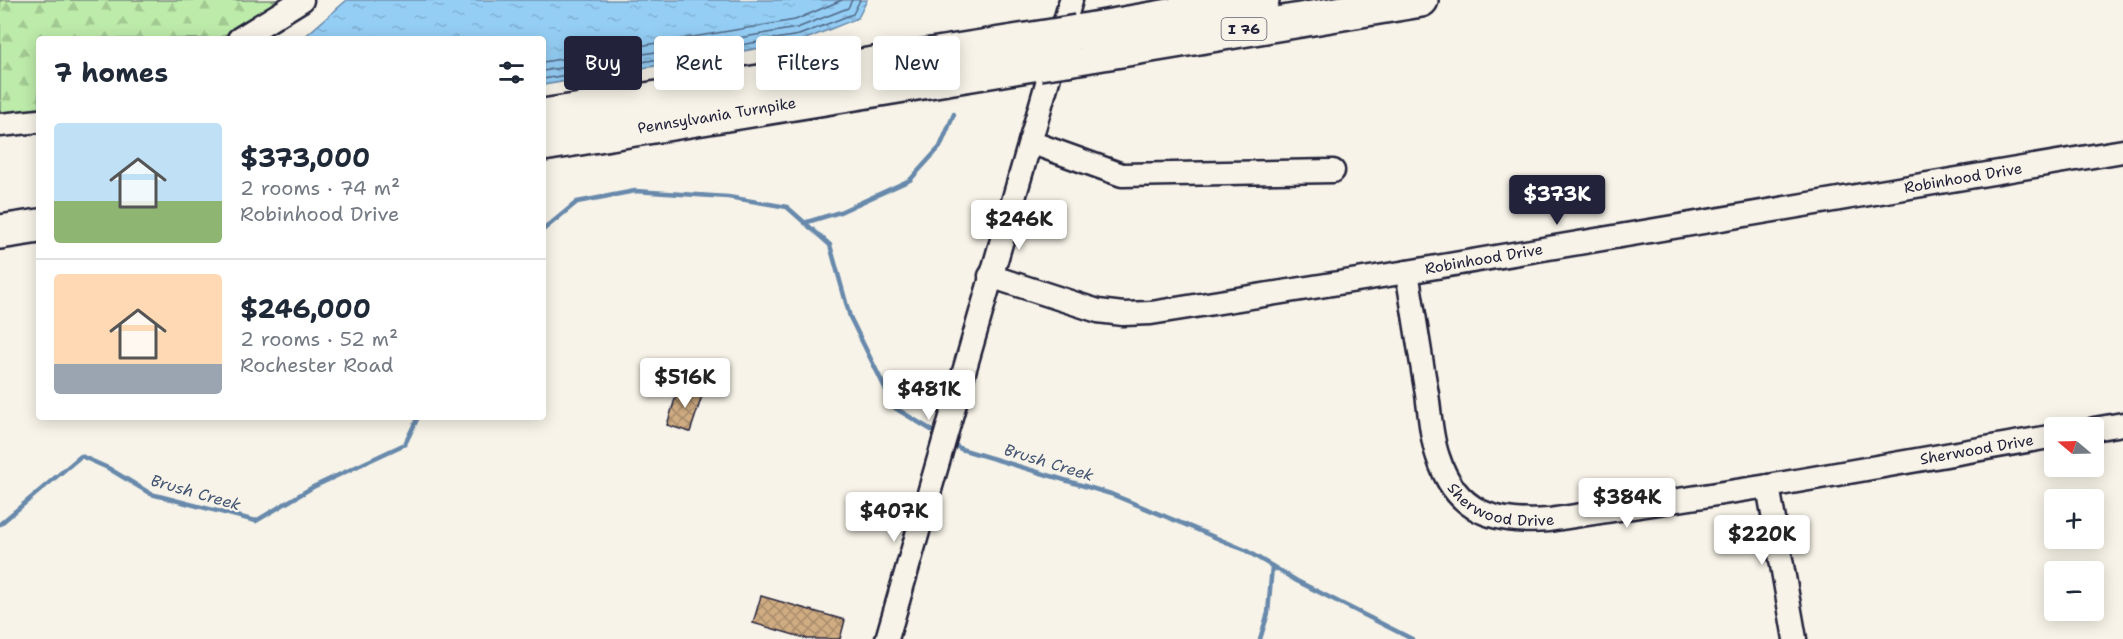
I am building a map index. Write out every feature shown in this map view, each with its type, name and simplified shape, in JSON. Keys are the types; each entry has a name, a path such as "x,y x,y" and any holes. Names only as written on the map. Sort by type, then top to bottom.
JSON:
{"highway":[{"name":"Pennsylvania Turnpike","path":"546,143 1057,48 1262,0"},
{"name":"Pennsylvania Turnpike","path":"546,116 1421,0"},
{"path":"0,210 36,204"},
{"path":"0,232 36,226"}],"street":[{"path":"244,36 302,0"},
{"path":"887,639 1071,0"},
{"path":"0,125 36,121"},
{"path":"1030,142 1122,175 1333,171"},
{"name":"Robinhood Drive","path":"990,276 1098,311 1123,314 1151,313 2123,151"},
{"name":"Sherwood Drive","path":"1407,272 1437,456 1454,492 1484,514 1515,521 1549,520 1768,486 2044,438"},
{"path":"2104,427 2123,424"},
{"path":"1768,486 1795,639"}],"green space":[{"path":"0,0 284,0 223,36 36,36 36,109 0,115"}],"water":[{"path":"347,0 867,0 858,18 813,36 756,36 756,49 744,51 744,36 654,36 654,66 642,68 642,36 564,36 564,81 546,84 546,36 305,36"}],"building":[{"path":"679,386 703,393 690,432 667,425"},
{"path":"761,596 845,620 840,639 808,639 753,623"}],"waterway":[{"path":"804,223 840,212 910,180 940,147 954,114"},
{"name":"Brush Creek","path":"546,228 577,202 635,191 728,197 787,207 830,245 850,317 895,408 938,434"},
{"name":"Brush Creek","path":"0,524 81,456 108,468 151,494 256,521 313,487 405,444 417,420"},
{"name":"Brush Creek","path":"950,442 961,449 1111,494 1245,550 1297,581 1412,639"},
{"path":"1260,639 1268,613 1272,566"}]}
